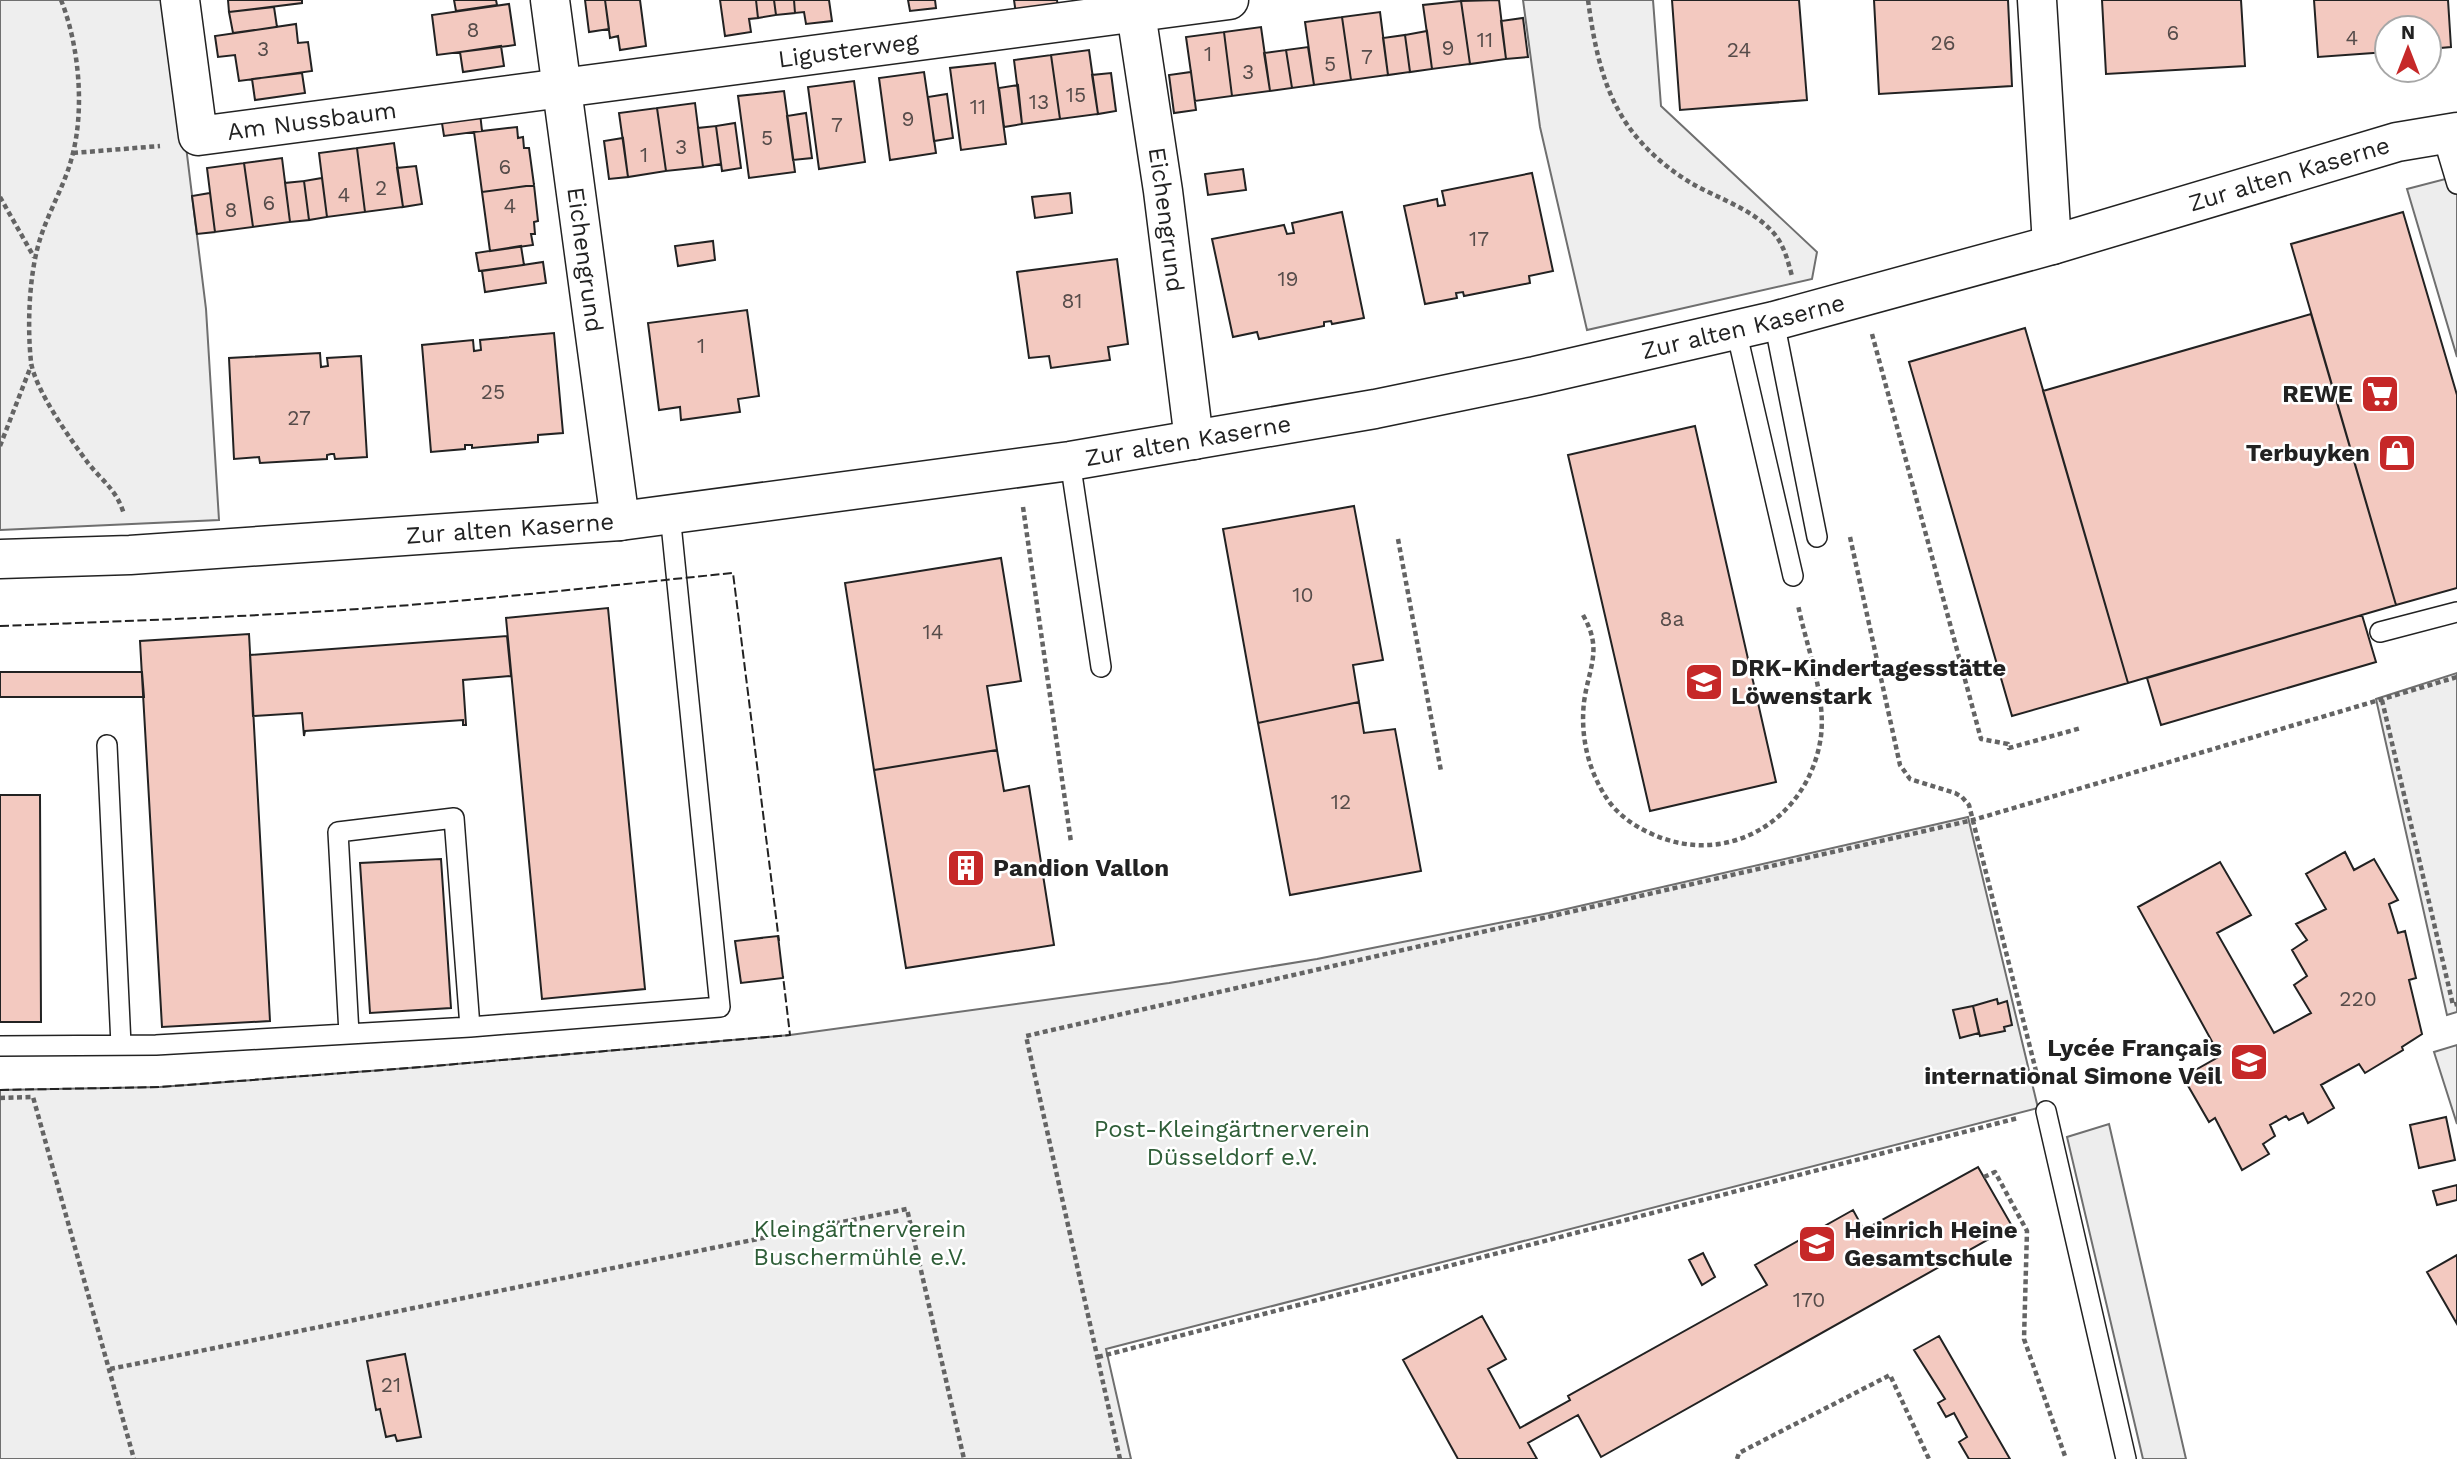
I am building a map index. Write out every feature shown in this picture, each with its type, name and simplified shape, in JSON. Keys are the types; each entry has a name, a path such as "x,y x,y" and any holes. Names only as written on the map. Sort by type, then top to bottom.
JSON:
{"street":[{"name":"Am Nussbaum","path":"180,0 198,136 561,88"},
{"name":"Eichengrund","path":"550,0 620,521"},
{"name":"Ligusterweg","path":"561,88 1135,7 1228,0"},
{"path":"2037,0 2052,245"},
{"name":"Eichengrund","path":"1135,7 1163,191 1194,440"},
{"name":"Zur alten Kaserne","path":"0,559 130,555 620,521 1070,461 1194,440 1388,406 1736,330 2052,245 2397,142 2450,133"}],"lane":[{"path":"2450,133 2457,184"},
{"path":"1787,317 1817,537"},
{"path":"1736,330 1793,576"},
{"path":"1070,461 1101,667"},
{"path":"0,1046 121,1045 349,1034 720,1007 670,514"},
{"path":"2379,632 2457,612"},
{"path":"107,745 121,1045"},
{"path":"349,1034 338,832 454,818 470,1027"},
{"path":"2046,1111 2126,1459"}],"path":[{"path":"61,0 71,32 78,85 78,112 73,153 35,258 30,339 32,365 39,384 67,434 118,496 130,534 130,555"},
{"path":"1588,0 1598,59 1608,89 1622,117 1641,142 1664,164 1690,183 1763,223 1777,237 1787,254 1787,317"},
{"path":"73,153 182,144 198,136"},
{"path":"0,197 35,258"},
{"path":"1862,296 1981,739 2008,744 2008,748 2081,728"},
{"path":"0,446 32,365"},
{"path":"1018,468 1071,842"},
{"path":"1098,1357 2046,1111 1969,805 1962,797 1915,782 1902,770 1847,525"},
{"path":"1398,539 1441,771"},
{"path":"1583,615 1595,643 1584,703 1585,738 1587,754 1600,785 1611,804 1629,822 1645,831 1685,846 1714,845 1755,833 1787,808 1807,781 1817,754 1821,734 1819,699 1793,576"},
{"path":"1120,1459 1026,1036 1973,820 2457,677"},
{"path":"2382,699 2453,1005 2457,1004"},
{"path":"0,1098 33,1097 134,1459"},
{"path":"1984,1177 1995,1172 2027,1231 2024,1339 2066,1459"},
{"path":"110,1369 907,1209 964,1459"},
{"path":"1737,1459 1739,1453 1890,1375 1929,1459"}],"green space":[{"path":"0,0 168,0 206,309 219,520 0,530"},
{"path":"1523,0 1653,0 1661,106 1817,252 1812,279 1587,330 1540,127"},
{"path":"2457,673 2457,1012 2447,1015 2376,699"},
{"path":"1968,817 2038,1108 1106,1349 1131,1459 0,1459 0,1090 160,1087 790,1035 1169,983 1317,959 1549,913"},
{"path":"2457,1045 2457,1124 2434,1052"}],"shaded area":[{"path":"2457,176 2457,357 2407,189"},
{"path":"2109,1124 2186,1459 2143,1459 2067,1137"}],"building":[{"path":"228,0 302,0 302,3 229,12"},
{"path":"454,0 496,0 497,5 456,11"},
{"path":"585,0 605,0 609,29 589,32"},
{"path":"605,0 640,0 646,46 620,50 618,36 610,38"},
{"path":"720,0 756,0 758,18 749,19 751,32 725,36"},
{"path":"756,0 774,0 776,15 758,18"},
{"path":"774,0 794,0 795,13 776,15"},
{"path":"794,0 829,0 832,21 806,24 804,12 795,13"},
{"path":"908,0 935,0 936,8 910,11"},
{"path":"1014,0 1057,0 1058,8 1016,14"},
{"path":"1499,0 1506,59 1470,64 1461,1"},
{"path":"1672,0 1799,0 1807,100 1680,110"},
{"path":"1874,0 2008,0 2012,86 1879,94"},
{"path":"2102,0 2241,0 2245,66 2106,74"},
{"path":"2314,0 2448,0 2451,47 2443,48 2443,14 2373,14 2373,53 2318,57"},
{"path":"1461,1 1470,64 1432,69 1423,5"},
{"path":"509,4 515,45 437,55 432,15"},
{"path":"274,7 277,27 233,33 229,12"},
{"path":"1380,12 1388,75 1351,80 1342,17"},
{"path":"1342,17 1351,80 1314,85 1305,22"},
{"path":"1523,18 1528,57 1506,59 1501,21"},
{"path":"296,24 298,43 308,42 312,71 239,81 235,55 218,57 215,36"},
{"path":"1261,27 1270,91 1232,96 1224,32"},
{"path":"1427,31 1432,69 1410,72 1405,35"},
{"path":"1224,32 1232,96 1195,101 1186,37"},
{"path":"1405,35 1410,72 1388,75 1383,38"},
{"path":"501,46 504,66 463,72 460,52"},
{"path":"1308,47 1314,85 1292,88 1286,50"},
{"path":"1089,50 1098,114 1060,119 1051,55"},
{"path":"1286,50 1292,88 1270,91 1264,53"},
{"path":"1051,55 1060,119 1022,124 1014,60"},
{"path":"995,63 1006,144 961,150 950,68"},
{"path":"924,72 936,153 890,160 879,78"},
{"path":"1191,72 1196,110 1174,113 1169,75"},
{"path":"302,73 305,93 255,100 252,79"},
{"path":"1111,73 1116,111 1098,114 1092,75"},
{"path":"854,81 865,162 819,169 808,87"},
{"path":"1018,85 1022,124 1004,127 999,88"},
{"path":"784,91 795,172 749,178 738,96"},
{"path":"947,94 953,138 934,141 928,97"},
{"path":"695,103 703,167 666,171 657,108"},
{"path":"657,108 666,171 628,177 619,113"},
{"path":"480,113 482,131 444,136 441,117"},
{"path":"806,113 812,158 793,160 787,116"},
{"path":"735,123 741,168 722,171 716,126"},
{"path":"716,126 721,164 703,167 698,128"},
{"path":"517,127 518,138 523,137 524,148 529,148 534,185 482,192 474,132"},
{"path":"623,138 628,177 609,179 604,141"},
{"path":"394,143 403,207 365,212 357,148"},
{"path":"357,148 365,212 327,217 319,153"},
{"path":"282,158 290,222 253,227 244,163"},
{"path":"244,163 253,227 215,232 207,168"},
{"path":"416,166 422,204 403,207 397,168"},
{"path":"1243,169 1246,190 1208,195 1205,174"},
{"path":"1532,173 1553,271 1529,276 1530,283 1464,296 1463,292 1456,293 1457,298 1425,304 1404,206 1437,199 1438,206 1445,205 1442,191"},
{"path":"322,178 327,217 309,220 304,181"},
{"path":"304,181 309,220 290,222 285,183"},
{"path":"534,185 538,221 534,222 535,234 531,234 533,245 490,251 482,192"},
{"path":"210,193 215,232 197,234 192,196"},
{"path":"1070,193 1072,213 1035,218 1032,197"},
{"path":"1342,212 1364,318 1332,324 1331,321 1324,322 1324,326 1259,339 1257,332 1233,337 1212,239 1284,225 1287,234 1294,233 1292,223"},
{"path":"2403,212 2457,395 2457,588 2396,605 2291,244"},
{"path":"713,241 715,260 678,266 675,246"},
{"path":"521,246 524,265 479,271 476,253"},
{"path":"1117,259 1128,344 1108,347 1110,360 1051,368 1049,356 1029,358 1017,272"},
{"path":"543,262 546,283 485,292 482,271"},
{"path":"747,310 759,396 738,399 740,412 681,420 680,407 659,410 648,323"},
{"path":"2311,314 2396,605 2128,683 2043,391"},
{"path":"2025,328 2128,683 2012,716 1909,362"},
{"path":"554,333 563,433 538,435 538,442 472,448 472,445 465,445 465,449 431,452 422,345 473,340 474,351 481,350 480,340"},
{"path":"320,353 321,367 328,366 327,358 361,356 367,457 335,459 334,454 331,454 327,455 327,459 260,463 259,457 234,459 229,358"},
{"path":"1695,426 1776,782 1650,811 1568,455"},
{"path":"1354,506 1383,660 1353,665 1359,702 1258,723 1223,529"},
{"path":"1001,558 1021,681 987,686 997,750 874,770 845,583"},
{"path":"608,608 645,989 542,999 506,618"},
{"path":"2362,615 2376,662 2161,725 2147,678"},
{"path":"249,634 270,1021 162,1027 140,641"},
{"path":"507,636 511,676 463,680 466,725 463,725 463,720 305,731 304,736 302,713 253,716 250,655"},
{"path":"0,672 142,672 144,697 0,697"},
{"path":"1359,702 1364,733 1395,729 1421,871 1290,895 1258,723"},
{"name":"Pandion Vallon","path":"997,750 1004,791 1029,786 1054,945 906,968 874,770"},
{"path":"0,795 40,795 41,1022 0,1022"},
{"path":"2345,852 2354,870 2374,859 2398,900 2389,904 2398,933 2405,931 2416,978 2409,980 2422,1034 2402,1047 2403,1050 2365,1073 2359,1064 2321,1085 2334,1108 2308,1123 2303,1113 2289,1120 2286,1116 2270,1125 2275,1136 2263,1144 2269,1154 2242,1170 2215,1118 2209,1122 2183,1077 2220,1056 2138,907 2220,862 2251,915 2217,933 2274,1033 2311,1013 2294,985 2307,976 2292,950 2307,940 2296,924 2326,909 2306,874"},
{"path":"441,859 451,1008 370,1013 360,863"},
{"path":"778,936 783,978 741,983 735,941"},
{"path":"1997,999 1998,1004 2007,1001 2012,1025 2004,1027 2005,1031 1980,1036 1973,1006"},
{"path":"1973,1006 1979,1033 1960,1038 1953,1010"},
{"path":"2446,1117 2455,1160 2419,1168 2410,1125"},
{"path":"1978,1167 2012,1226 1601,1457 1578,1415 1528,1443 1537,1459 1458,1459 1403,1360 1482,1316 1506,1359 1488,1369 1520,1428 1570,1400 1568,1396 1767,1285 1755,1265 1853,1210 1864,1230"},
{"path":"2457,1185 2457,1200 2437,1205 2433,1191"},
{"path":"1703,1253 1715,1277 1702,1285 1689,1260"},
{"path":"2457,1255 2457,1324 2427,1272"},
{"path":"1939,1336 2010,1459 1969,1459 1959,1442 1967,1437 1954,1413 1946,1417 1938,1403 1945,1399 1914,1350"},
{"path":"405,1354 421,1437 397,1441 395,1435 386,1437 380,1409 376,1410 367,1361"}],"fence":[{"path":"0,626 372,608 733,573 779,941"},
{"path":"0,1090 160,1087 790,1035 783,976"}],"place":[{"name":"REWE","path":"2380,394"},
{"name":"Terbuyken","path":"2397,453"},
{"name":"DRK-Kindertagesstätte Löwenstark","path":"1704,682"},
{"name":"Pandion Vallon","path":"966,868"},
{"name":"Lycée Français international Simone Veil","path":"2249,1062"},
{"name":"Heinrich Heine Gesamtschule","path":"1817,1244"}],"park label":[{"name":"Post-Kleingärtnerverein Düsseldorf e.V.","path":"1232,1143"},
{"name":"Kleingärtnerverein Buschermühle e.V.","path":"860,1243"}]}
